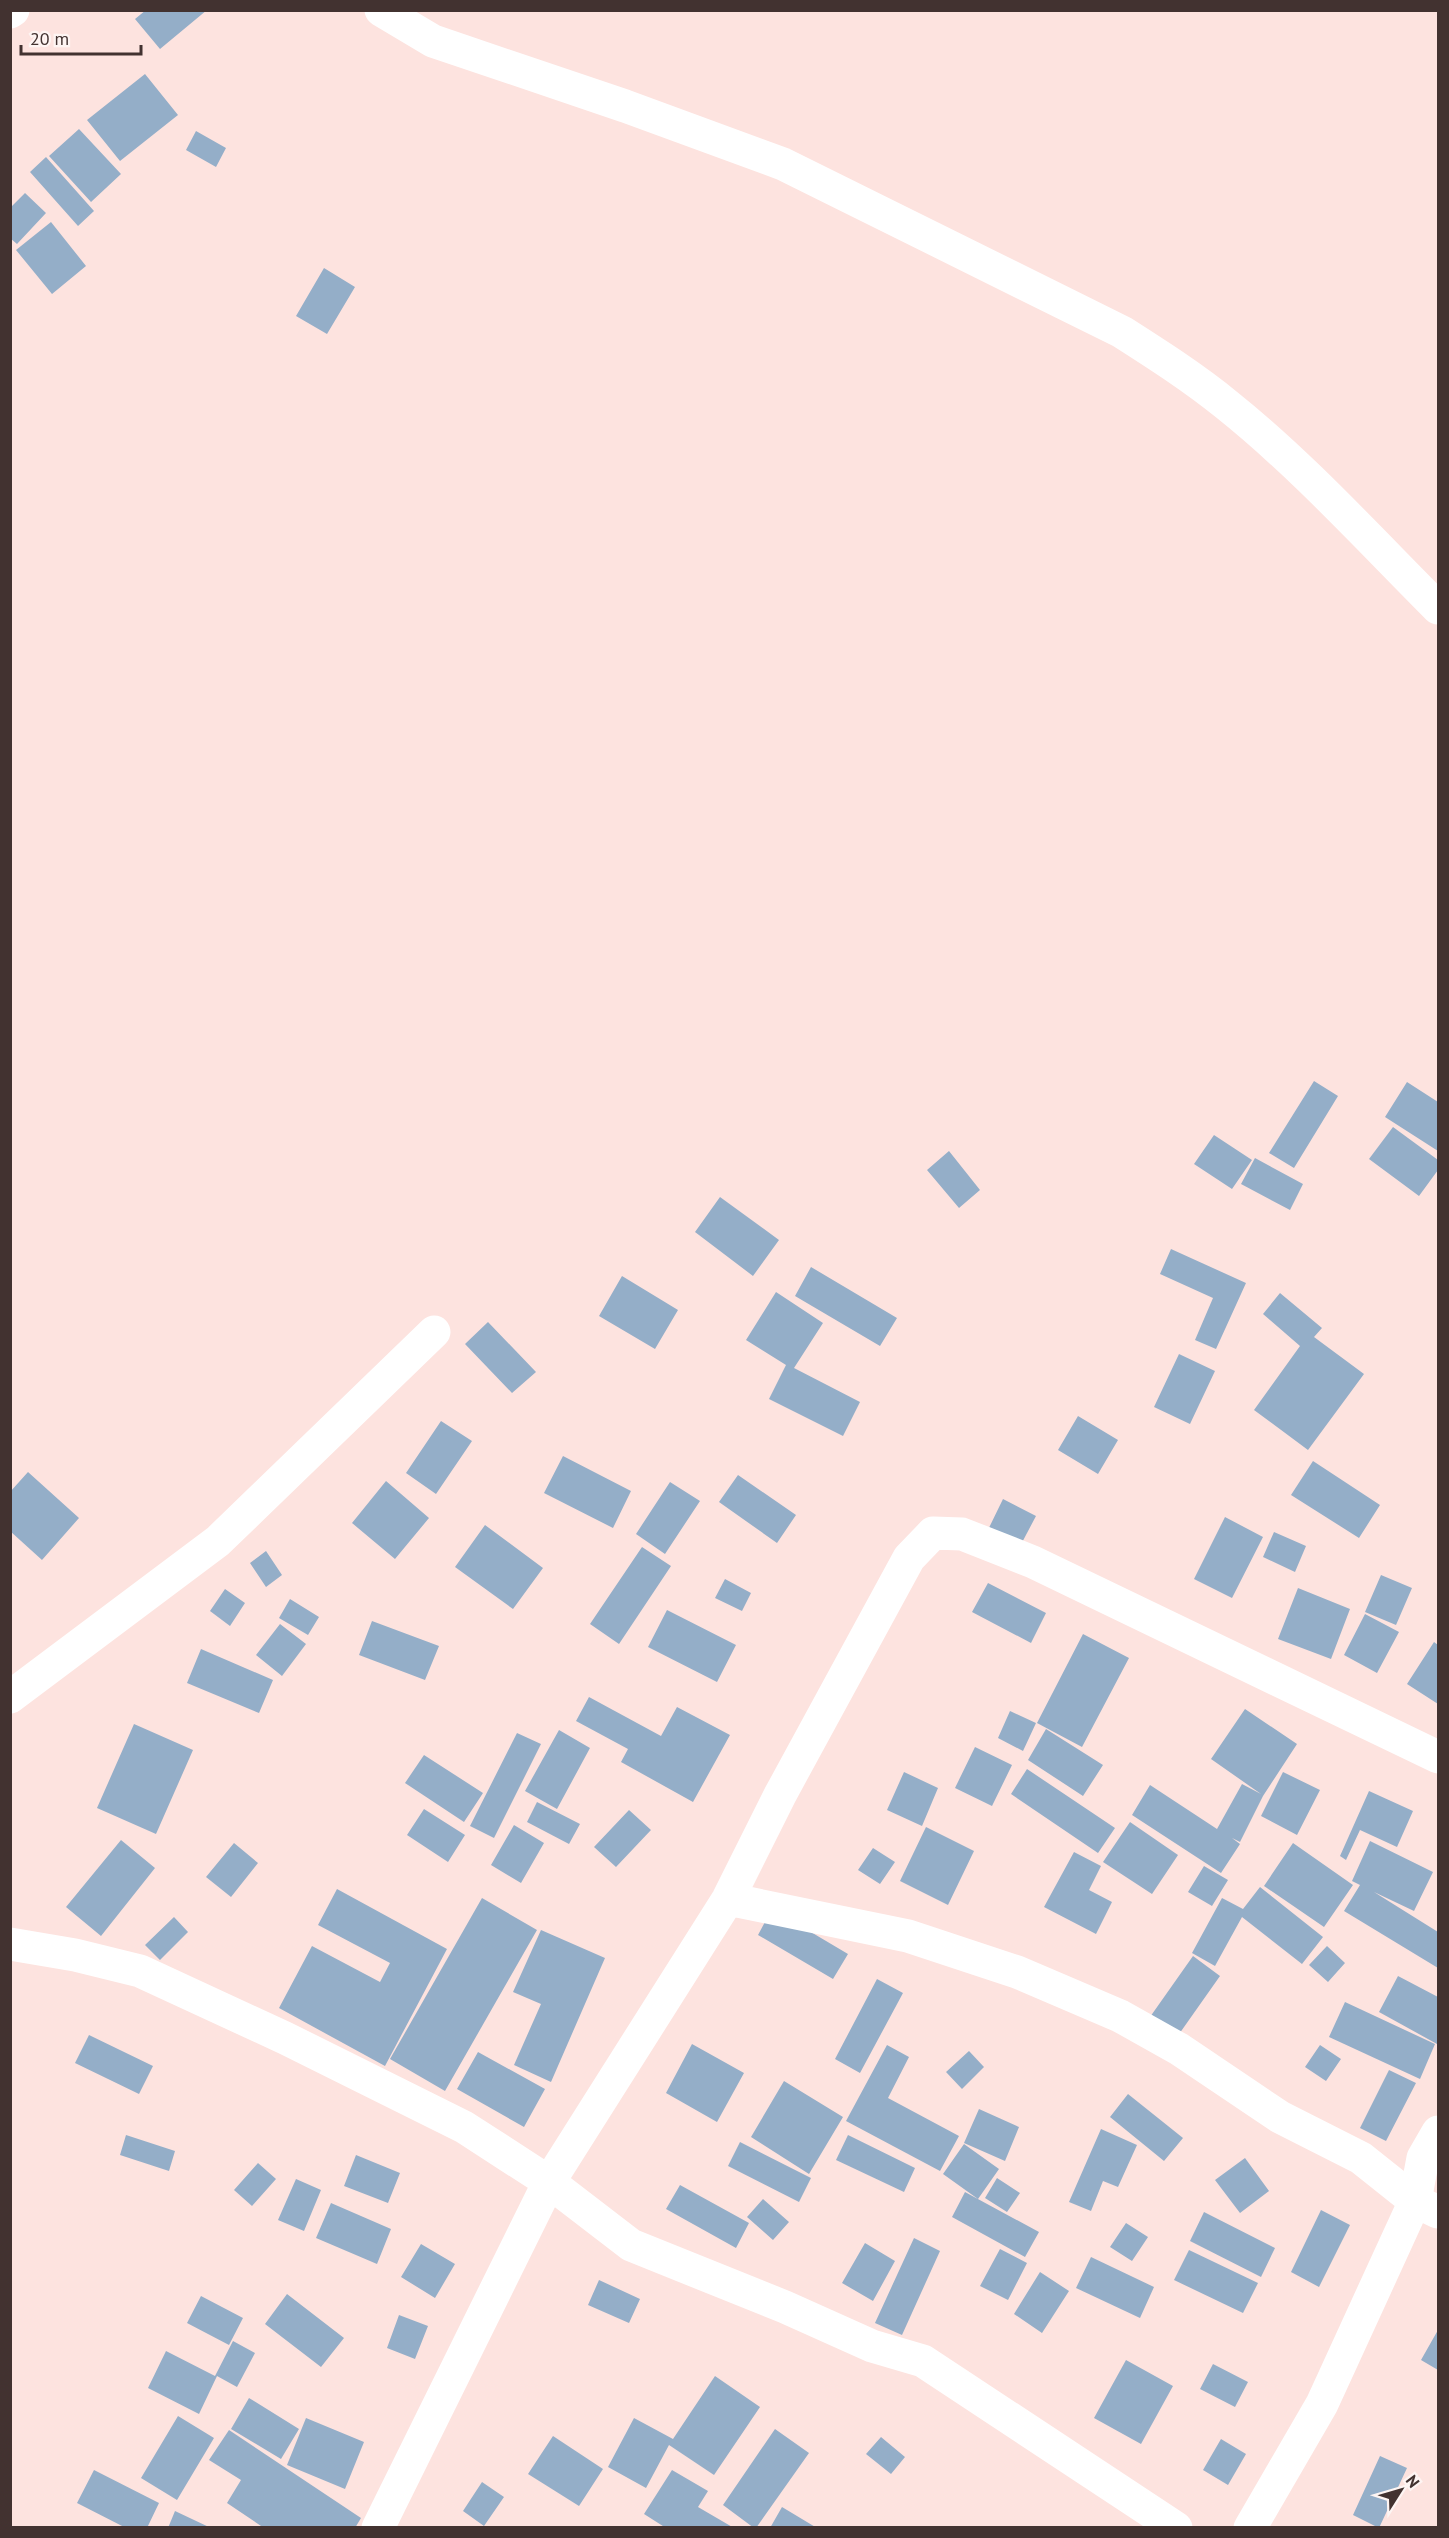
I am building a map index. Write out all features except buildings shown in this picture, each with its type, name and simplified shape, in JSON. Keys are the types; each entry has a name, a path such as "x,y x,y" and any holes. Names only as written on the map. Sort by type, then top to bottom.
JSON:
{"street":[{"path":"381,10 433,41 625,106 783,164 1122,332 1169,362 1228,405 1304,474 1438,608"},
{"path":"10,1697 218,1541 434,1332"},
{"path":"378,2528 549,2182 728,1899 780,1795 909,1558 933,1533 962,1534 1034,1562 1438,1757"},
{"path":"728,1899 908,1936 1017,1972 1110,2012 1179,2049 1280,2117 1361,2158 1427,2206"},
{"path":"10,1944 75,1955 140,1971 285,2038 464,2127 549,2182 631,2246 785,2307 872,2346 923,2361 1176,2528"},
{"path":"1250,2528 1322,2404 1427,2206 1424,2158 1438,2132"}]}
